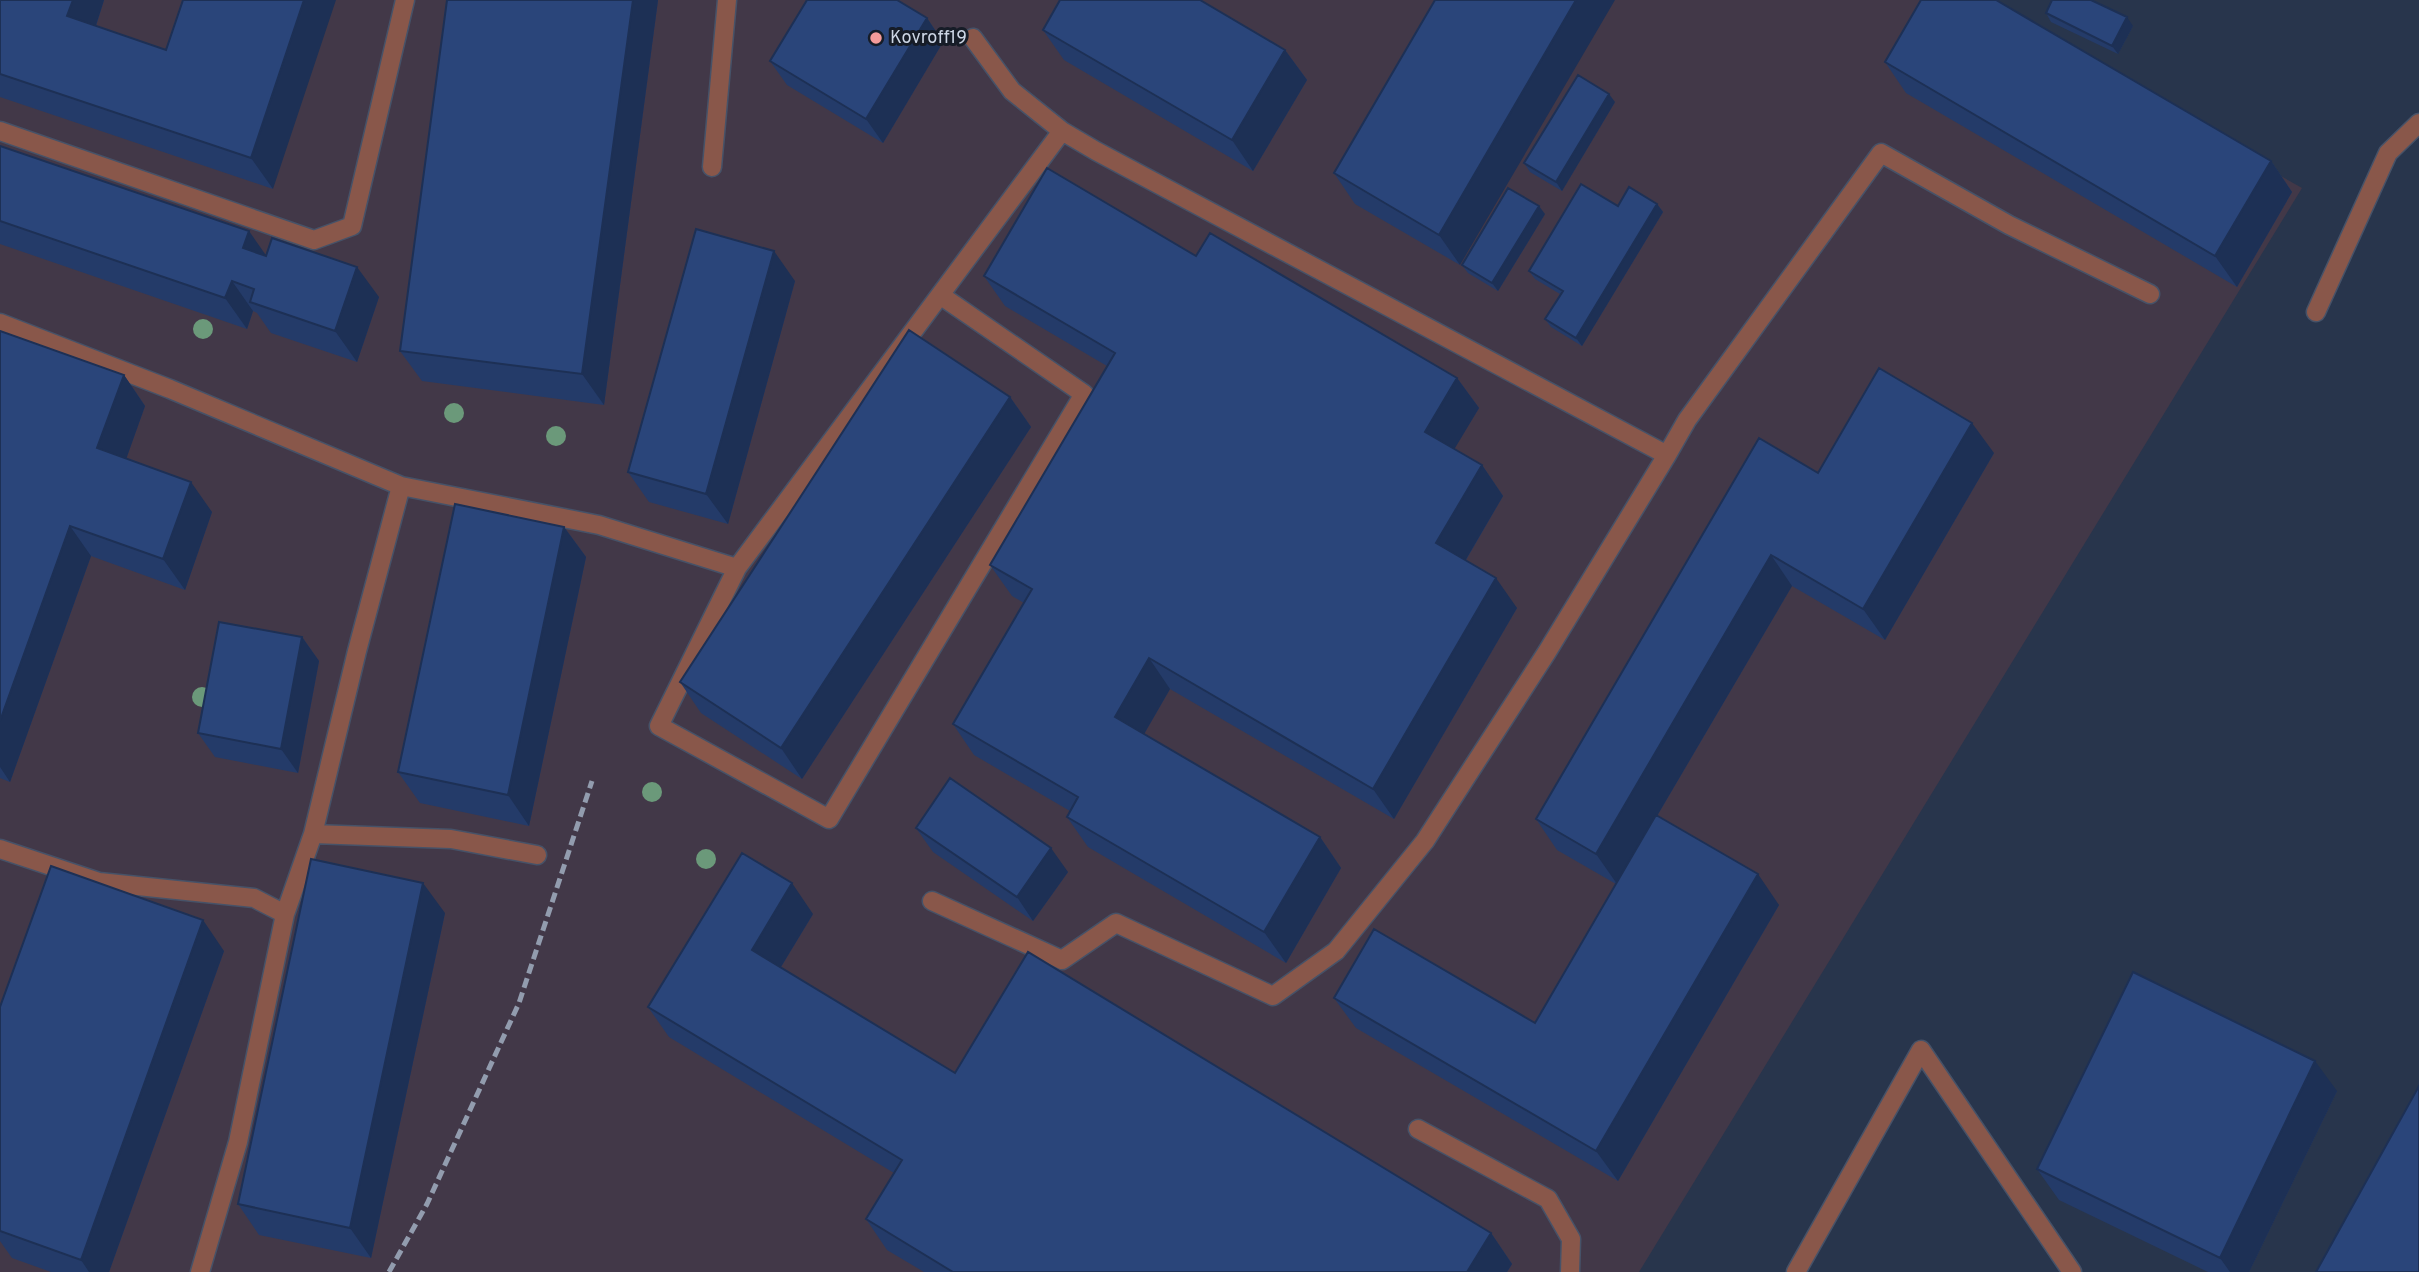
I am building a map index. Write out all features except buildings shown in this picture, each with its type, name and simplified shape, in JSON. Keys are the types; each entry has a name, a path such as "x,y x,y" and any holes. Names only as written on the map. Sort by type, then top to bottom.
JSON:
{"lane":[{"path":"0,131 314,240 352,226 405,0"},
{"path":"712,167 727,0"},
{"path":"973,38 1012,91 1062,131 1667,455"},
{"path":"2316,312 2388,153 2419,123"},
{"path":"940,295 1084,394 829,819 659,726 737,568 940,295 1062,131"},
{"path":"932,901 1062,960 1116,923 1273,996 1336,951 1424,841 1548,652 1687,420 1881,153 2009,225 2150,293"},
{"path":"0,323 170,389 401,486 599,525 737,568"},
{"path":"200,1272 238,1142 285,914 313,834 357,651 401,486"},
{"path":"313,834 451,839 537,855"},
{"path":"0,849 99,882 254,898 285,914"},
{"path":"1796,1272 1921,1050 2072,1272"},
{"path":"1418,1129 1548,1199 1571,1239 1570,1272"}],"shaded area":[{"path":"0,0 1970,0 2302,188 1639,1272 0,1272"}],"railway":[{"path":"389,1272 427,1204 519,1003 592,781"}],"place":[{"name":"Kovroff19","path":"876,38"}]}
